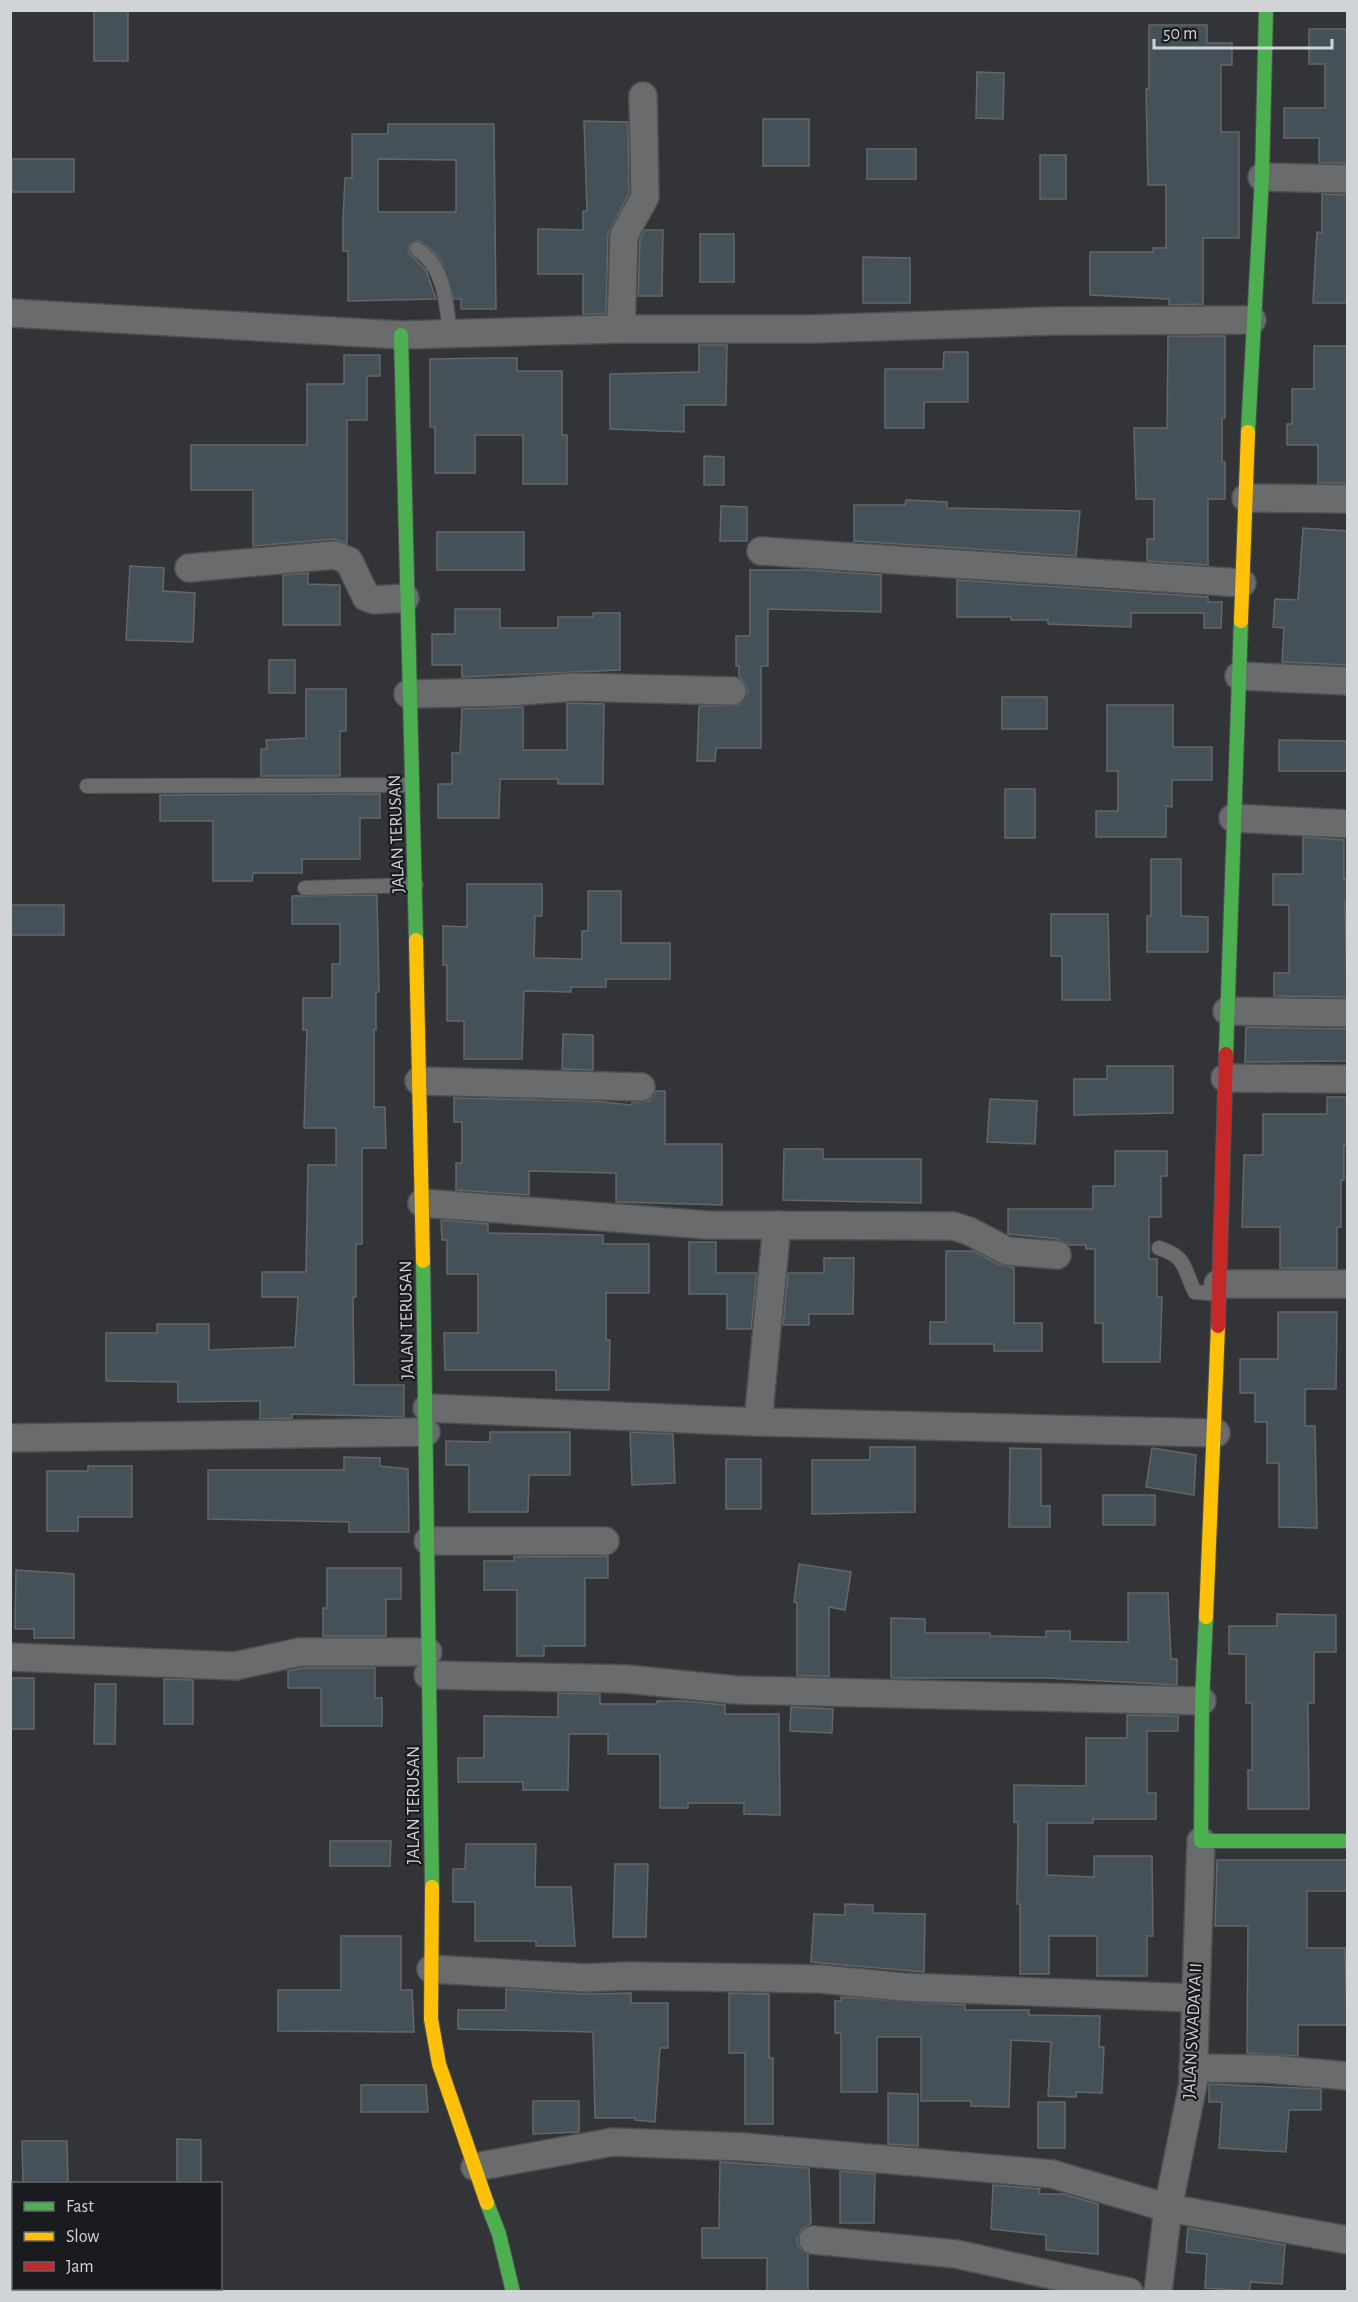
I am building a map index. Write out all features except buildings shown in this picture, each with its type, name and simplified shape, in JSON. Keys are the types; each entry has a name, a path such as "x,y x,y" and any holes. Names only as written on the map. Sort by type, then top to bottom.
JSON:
{"street":[{"path":"1266,10 1262,177 1252,320 1233,818 1218,1289 1216,1433 1202,1701 1201,1841 1347,1841"},
{"path":"621,329 624,235 645,196 643,96"},
{"path":"1262,177 1347,179"},
{"path":"10,313 400,334 621,329 812,329 1053,321 1252,320"},
{"name":"JALAN TERUSAN","path":"400,334 405,598 416,885 426,1420 428,1663 432,1775 431,2019 439,2064 499,2234 513,2292"},
{"path":"1246,498 1347,499"},
{"path":"761,551 1242,583"},
{"path":"189,568 335,555 349,561 366,597 374,600 405,598"},
{"path":"1239,676 1347,681"},
{"path":"408,694 574,687 732,691"},
{"path":"1233,818 1347,824"},
{"path":"1227,1011 1347,1013"},
{"path":"1225,1078 1347,1079"},
{"path":"419,1081 641,1087"},
{"path":"422,1203 707,1225 953,1226 969,1231 1007,1251 1057,1255"},
{"path":"758,1422 777,1225"},
{"path":"1218,1289 1347,1284"},
{"path":"10,1438 426,1420 758,1422 1216,1433"},
{"path":"428,1541 605,1541"},
{"path":"10,1657 235,1666 300,1652 747,1690 1202,1701"},
{"name":"JALAN SWADAYA II","path":"1158,2290 1168,2208 1193,2084 1201,1841"},
{"path":"431,1969 586,1978 821,1979 903,1987 1195,1998"},
{"path":"1193,2068 1268,2069 1347,2076"},
{"path":"475,2167 580,2146 613,2142 669,2142 1052,2174 1168,2208 1347,2240"},
{"path":"813,2240 956,2254 1129,2292"}],"lane":[{"path":"417,249 431,258 443,287 450,333"},
{"path":"87,786 412,785"},
{"path":"305,888 416,885"},
{"path":"1159,1248 1170,1252 1182,1261 1195,1292 1218,1289"}],"traffic: fast":[{"path":"1248,432 1262,177 1266,10"},
{"path":"401,335 416,940"},
{"path":"1226,1054 1241,621"},
{"path":"423,1261 432,1887"},
{"path":"1206,1617 1202,1701 1201,1841 1348,1841"},
{"path":"487,2203 499,2234 513,2292"}],"traffic: slow":[{"path":"1241,621 1248,432"},
{"path":"416,940 423,1261"},
{"path":"1206,1617 1218,1326"},
{"path":"432,1887 431,2019 439,2064 487,2203"}],"traffic: jam":[{"path":"1218,1326 1226,1054"}]}
